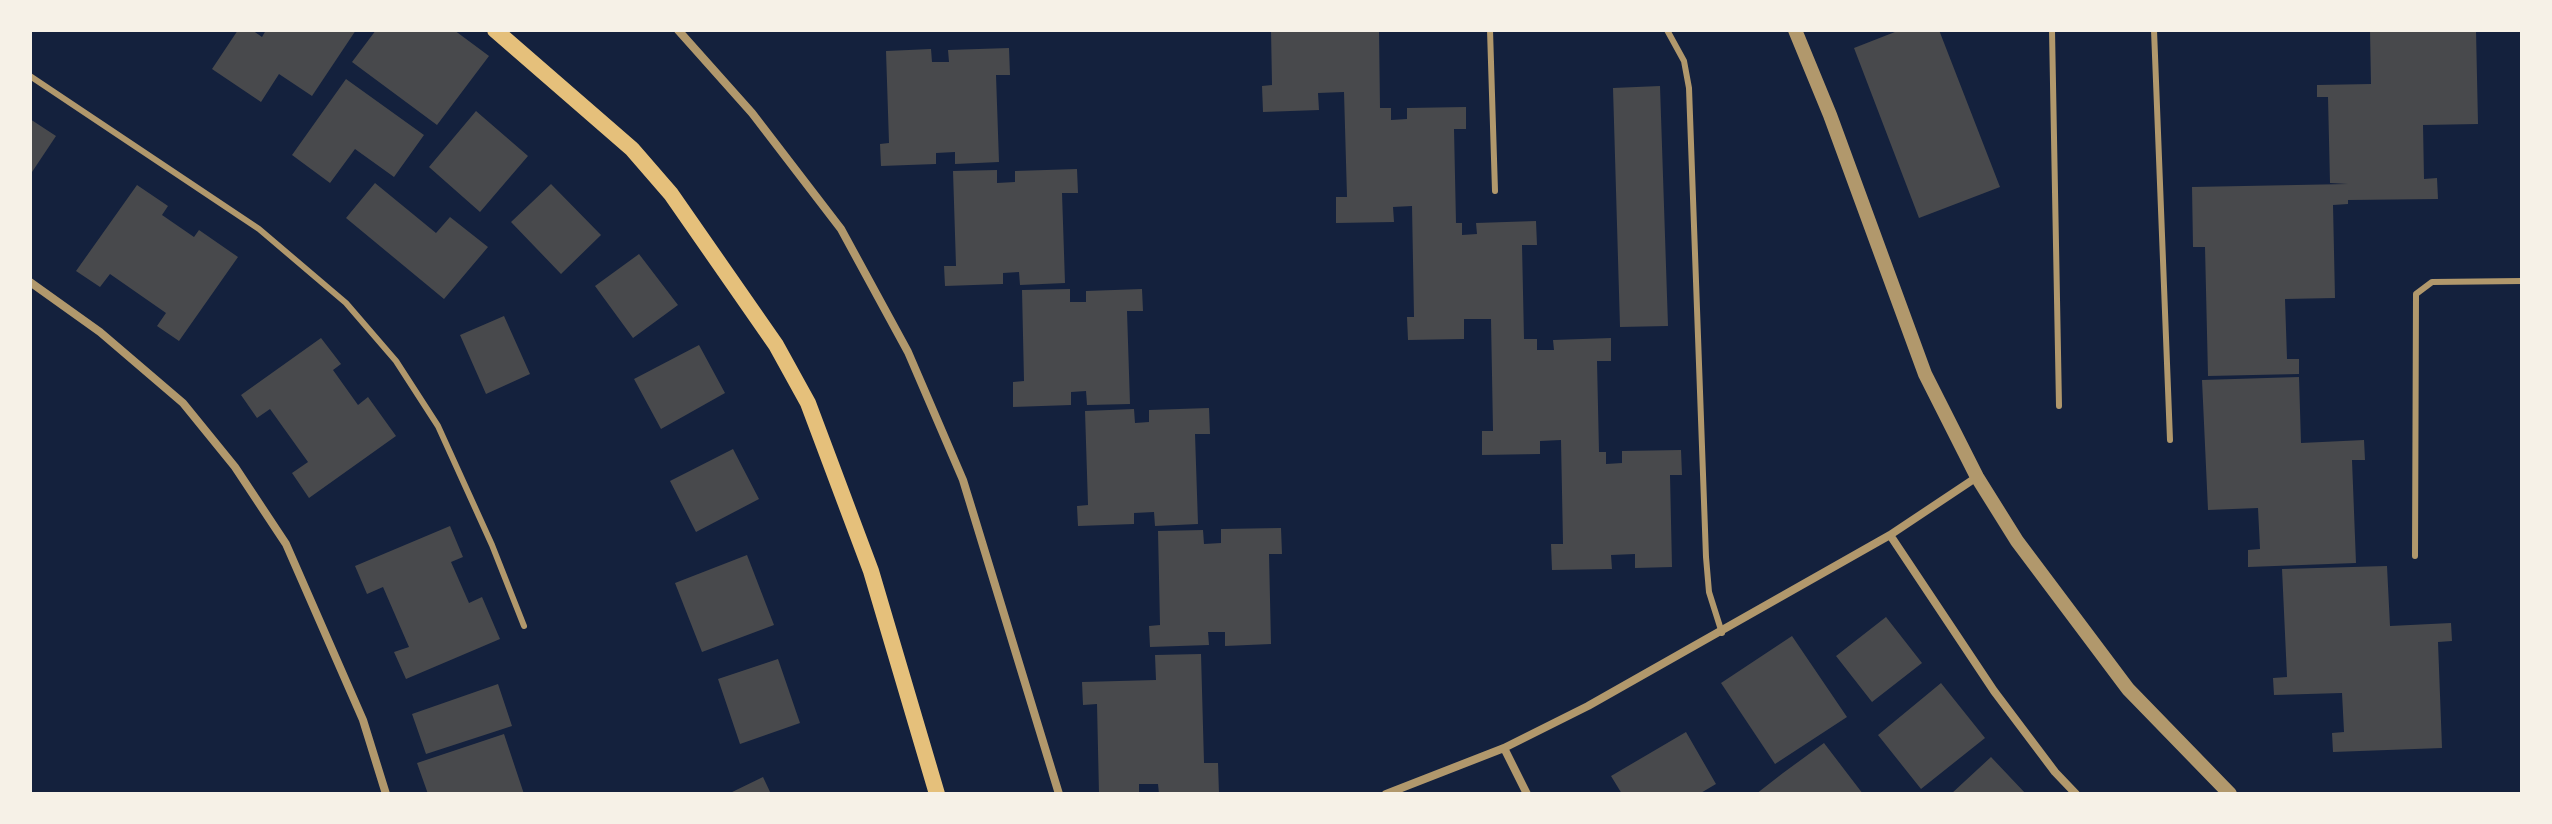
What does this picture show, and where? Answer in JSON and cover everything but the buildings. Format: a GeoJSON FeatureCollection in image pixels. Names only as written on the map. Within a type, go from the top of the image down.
{"type":"FeatureCollection","features":[{"type":"Feature","properties":{"kind":"main road"},"geometry":{"type":"LineString","coordinates":[[495,30],[632,149],[705,241],[776,345],[808,403],[866,557],[937,794]]}},
{"type":"Feature","properties":{"kind":"street"},"geometry":{"type":"LineString","coordinates":[[678,30],[752,113],[841,229],[908,352],[963,480],[1059,794]]}},
{"type":"Feature","properties":{"kind":"street"},"geometry":{"type":"LineString","coordinates":[[1795,30],[1830,115],[1925,374],[1977,477],[2017,541],[2128,689],[2230,794]]}},
{"type":"Feature","properties":{"kind":"street"},"geometry":{"type":"LineString","coordinates":[[30,282],[100,332],[183,403],[235,467],[286,544],[363,720],[386,794]]}},
{"type":"Feature","properties":{"kind":"street"},"geometry":{"type":"LineString","coordinates":[[1386,794],[1504,748],[1588,706],[1722,633],[1890,535],[1977,477]]}},
{"type":"Feature","properties":{"kind":"street"},"geometry":{"type":"LineString","coordinates":[[1890,535],[1994,691],[2055,772],[2076,794]]}},
{"type":"Feature","properties":{"kind":"street"},"geometry":{"type":"LineString","coordinates":[[1504,748],[1527,794]]}},
{"type":"Feature","properties":{"kind":"lane"},"geometry":{"type":"LineString","coordinates":[[1490,30],[1495,191]]}},
{"type":"Feature","properties":{"kind":"lane"},"geometry":{"type":"LineString","coordinates":[[1667,30],[1684,61],[1689,88],[1706,557],[1709,592],[1722,633]]}},
{"type":"Feature","properties":{"kind":"lane"},"geometry":{"type":"LineString","coordinates":[[2052,30],[2059,406]]}},
{"type":"Feature","properties":{"kind":"lane"},"geometry":{"type":"LineString","coordinates":[[2154,30],[2170,440]]}},
{"type":"Feature","properties":{"kind":"lane"},"geometry":{"type":"LineString","coordinates":[[30,76],[259,229],[346,303],[396,361],[438,426],[492,545],[524,626]]}},
{"type":"Feature","properties":{"kind":"lane"},"geometry":{"type":"LineString","coordinates":[[2415,556],[2416,294],[2432,282],[2522,281]]}}]}
